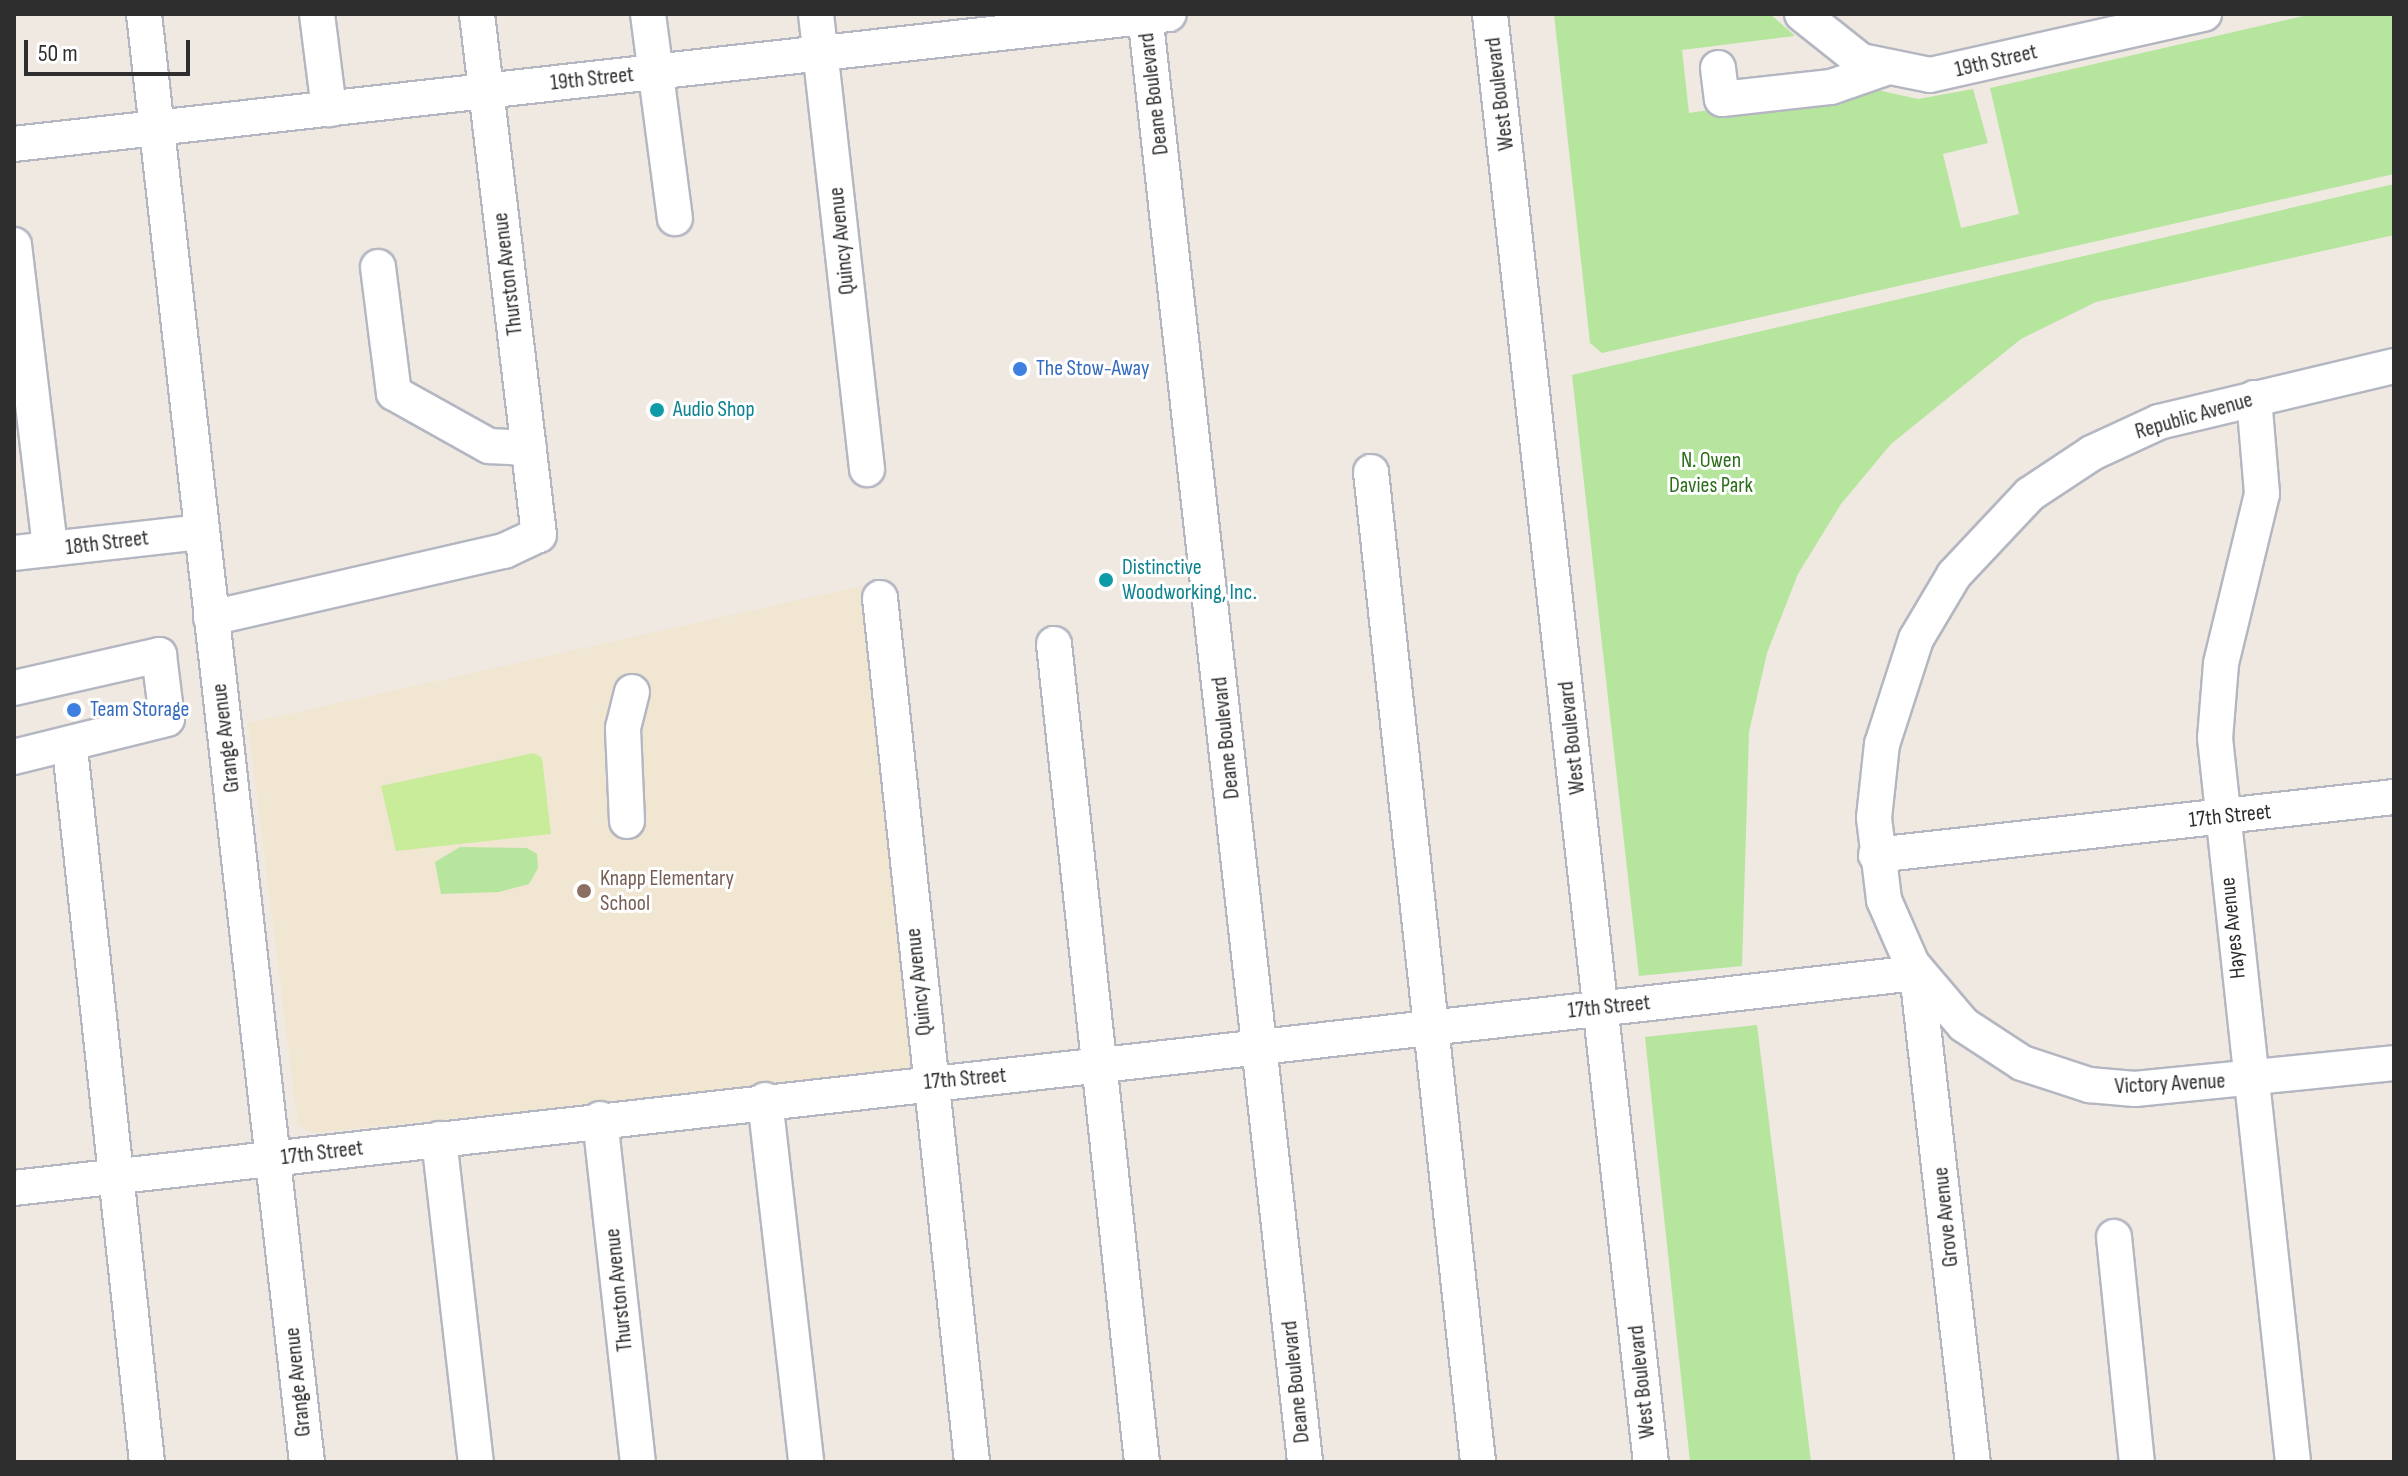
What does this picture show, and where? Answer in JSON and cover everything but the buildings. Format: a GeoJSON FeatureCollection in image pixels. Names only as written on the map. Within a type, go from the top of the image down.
{"type":"FeatureCollection","features":[{"type":"Feature","properties":{"kind":"street","name":"Grange Avenue"},"geometry":{"type":"LineString","coordinates":[[144,14],[307,1462]]}},
{"type":"Feature","properties":{"kind":"street"},"geometry":{"type":"LineString","coordinates":[[317,14],[329,109]]}},
{"type":"Feature","properties":{"kind":"street","name":"Thurston Avenue"},"geometry":{"type":"LineString","coordinates":[[211,618],[504,551],[539,535],[548,493],[477,14]]}},
{"type":"Feature","properties":{"kind":"street"},"geometry":{"type":"LineString","coordinates":[[648,14],[675,218]]}},
{"type":"Feature","properties":{"kind":"street","name":"Quincy Avenue"},"geometry":{"type":"LineString","coordinates":[[816,14],[867,469]]}},
{"type":"Feature","properties":{"kind":"street","name":"West Boulevard"},"geometry":{"type":"LineString","coordinates":[[1490,14],[1651,1462]]}},
{"type":"Feature","properties":{"kind":"street","name":"19th Street"},"geometry":{"type":"LineString","coordinates":[[1809,17],[1841,49],[1883,69],[1951,72],[2132,22],[2204,14]]}},
{"type":"Feature","properties":{"kind":"street","name":"19th Street"},"geometry":{"type":"LineString","coordinates":[[14,144],[821,54],[986,24],[1153,15]]}},
{"type":"Feature","properties":{"kind":"street","name":"Deane Boulevard"},"geometry":{"type":"LineString","coordinates":[[1153,15],[1305,1462]]}},
{"type":"Feature","properties":{"kind":"street"},"geometry":{"type":"LineString","coordinates":[[1718,68],[1722,99],[1831,87],[1883,69]]}},
{"type":"Feature","properties":{"kind":"street"},"geometry":{"type":"LineString","coordinates":[[14,245],[50,549]]}},
{"type":"Feature","properties":{"kind":"street"},"geometry":{"type":"LineString","coordinates":[[378,267],[394,393],[489,446],[536,426]]}},
{"type":"Feature","properties":{"kind":"street","name":"Republic Avenue"},"geometry":{"type":"LineString","coordinates":[[1876,855],[1878,768],[1898,685],[1934,606],[1977,546],[2030,494],[2092,453],[2159,422],[2394,366]]}},
{"type":"Feature","properties":{"kind":"street","name":"Hayes Avenue"},"geometry":{"type":"LineString","coordinates":[[2254,398],[2262,494],[2216,701],[2221,817],[2293,1462]]}},
{"type":"Feature","properties":{"kind":"street"},"geometry":{"type":"LineString","coordinates":[[1371,472],[1427,1027],[1478,1462]]}},
{"type":"Feature","properties":{"kind":"street","name":"18th Street"},"geometry":{"type":"LineString","coordinates":[[14,553],[201,532]]}},
{"type":"Feature","properties":{"kind":"street","name":"Quincy Avenue"},"geometry":{"type":"LineString","coordinates":[[880,598],[929,1082],[972,1462]]}},
{"type":"Feature","properties":{"kind":"street"},"geometry":{"type":"LineString","coordinates":[[1054,644],[1142,1462]]}},
{"type":"Feature","properties":{"kind":"street"},"geometry":{"type":"LineString","coordinates":[[14,688],[159,655],[167,719],[14,757]]}},
{"type":"Feature","properties":{"kind":"street"},"geometry":{"type":"LineString","coordinates":[[627,821],[623,728],[632,692]]}},
{"type":"Feature","properties":{"kind":"street"},"geometry":{"type":"LineString","coordinates":[[71,758],[147,1462]]}},
{"type":"Feature","properties":{"kind":"street","name":"17th Street"},"geometry":{"type":"LineString","coordinates":[[1876,855],[2394,797]]}},
{"type":"Feature","properties":{"kind":"street","name":"Victory Avenue"},"geometry":{"type":"LineString","coordinates":[[1876,855],[1892,922],[1917,973],[1982,1039],[2066,1080],[2135,1089],[2394,1063]]}},
{"type":"Feature","properties":{"kind":"street","name":"17th Street"},"geometry":{"type":"LineString","coordinates":[[14,1188],[765,1100],[1098,1067],[1259,1046],[1917,973]]}},
{"type":"Feature","properties":{"kind":"street","name":"Grove Avenue"},"geometry":{"type":"LineString","coordinates":[[1917,973],[1973,1462]]}},
{"type":"Feature","properties":{"kind":"street"},"geometry":{"type":"LineString","coordinates":[[765,1100],[806,1462]]}},
{"type":"Feature","properties":{"kind":"street","name":"Thurston Avenue"},"geometry":{"type":"LineString","coordinates":[[600,1119],[638,1462]]}},
{"type":"Feature","properties":{"kind":"street"},"geometry":{"type":"LineString","coordinates":[[439,1139],[476,1462]]}},
{"type":"Feature","properties":{"kind":"street"},"geometry":{"type":"LineString","coordinates":[[2114,1237],[2137,1462]]}},
{"type":"Feature","properties":{"kind":"shaded area","name":"Knapp Elementary School"},"geometry":{"type":"Polygon","coordinates":[[[862,586],[918,1059],[912,1070],[313,1133],[298,1125],[248,723],[862,586]]]}},
{"type":"Feature","properties":{"kind":"green space"},"geometry":{"type":"Polygon","coordinates":[[[1554,14],[1770,14],[1795,36],[1682,50],[1689,113],[1864,87],[1918,99],[1973,89],[1988,143],[1943,154],[1961,228],[2019,214],[1990,88],[2312,14],[2394,14],[2394,174],[1602,353],[1590,343],[1554,14]]]}},
{"type":"Feature","properties":{"kind":"green space","name":"N. Owen Davies Park"},"geometry":{"type":"Polygon","coordinates":[[[2394,184],[2394,235],[2096,302],[2021,339],[1891,444],[1841,504],[1798,574],[1767,653],[1749,732],[1742,966],[1639,976],[1572,375],[2394,184]]]}},
{"type":"Feature","properties":{"kind":"green space"},"geometry":{"type":"Polygon","coordinates":[[[534,753],[542,758],[551,834],[396,851],[381,786],[534,753]]]}},
{"type":"Feature","properties":{"kind":"green space"},"geometry":{"type":"Polygon","coordinates":[[[460,847],[527,848],[537,854],[538,868],[529,884],[499,892],[441,894],[435,862],[460,847]]]}},
{"type":"Feature","properties":{"kind":"green space"},"geometry":{"type":"Polygon","coordinates":[[[1757,1025],[1811,1462],[1690,1462],[1645,1037],[1757,1025]]]}},
{"type":"Feature","properties":{"kind":"place","name":"The Stow-Away"},"geometry":{"type":"Point","coordinates":[1020,369]}},
{"type":"Feature","properties":{"kind":"place","name":"Audio Shop"},"geometry":{"type":"Point","coordinates":[657,410]}},
{"type":"Feature","properties":{"kind":"place","name":"Distinctive Woodworking, Inc."},"geometry":{"type":"Point","coordinates":[1106,580]}},
{"type":"Feature","properties":{"kind":"place","name":"Team Storage"},"geometry":{"type":"Point","coordinates":[74,710]}},
{"type":"Feature","properties":{"kind":"place","name":"Knapp Elementary School"},"geometry":{"type":"Point","coordinates":[584,891]}}]}
